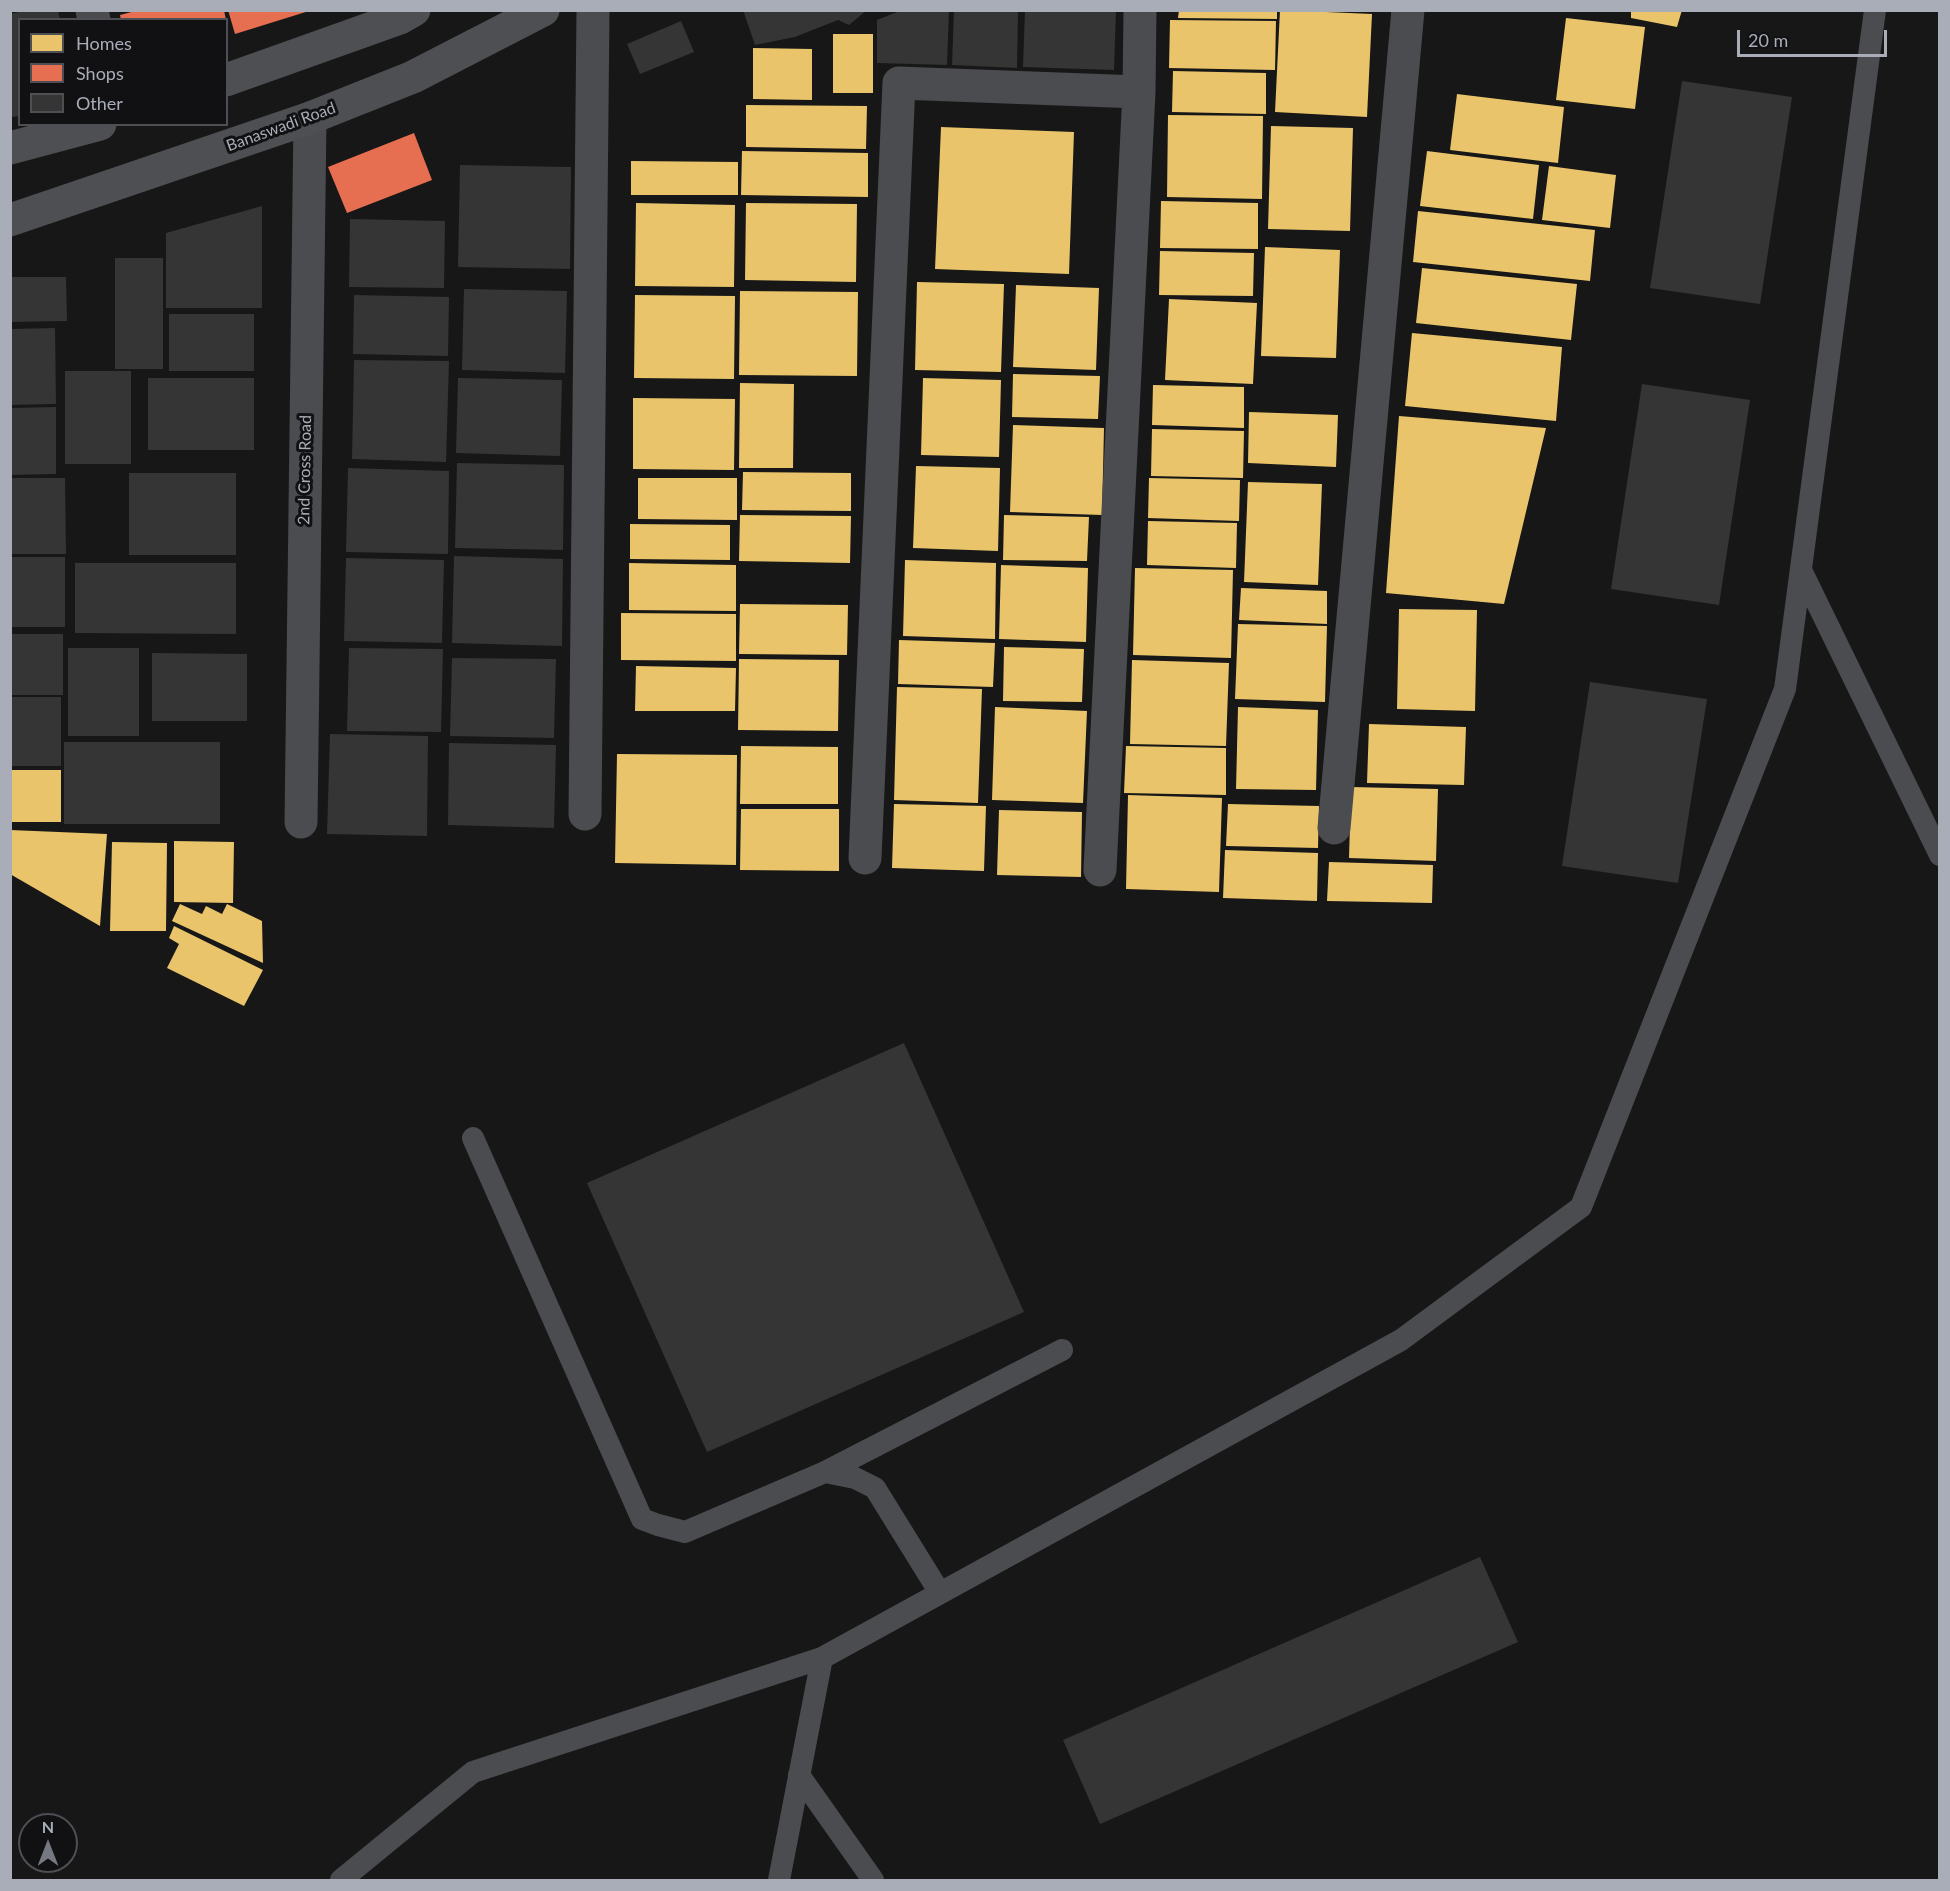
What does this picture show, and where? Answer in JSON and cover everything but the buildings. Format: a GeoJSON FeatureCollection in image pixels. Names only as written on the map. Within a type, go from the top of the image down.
{"type":"FeatureCollection","features":[{"type":"Feature","properties":{"kind":"main road","name":"Banaswadi Road"},"geometry":{"type":"LineString","coordinates":[[10,220],[309,118],[413,77],[543,10]]}},
{"type":"Feature","properties":{"kind":"main road"},"geometry":{"type":"LineString","coordinates":[[228,79],[404,13]]}},
{"type":"Feature","properties":{"kind":"main road"},"geometry":{"type":"LineString","coordinates":[[10,148],[92,126]]}},
{"type":"Feature","properties":{"kind":"street"},"geometry":{"type":"LineString","coordinates":[[585,814],[593,10]]}},
{"type":"Feature","properties":{"kind":"street"},"geometry":{"type":"LineString","coordinates":[[1100,870],[1139,92],[1140,10]]}},
{"type":"Feature","properties":{"kind":"street"},"geometry":{"type":"LineString","coordinates":[[1334,828],[1408,10]]}},
{"type":"Feature","properties":{"kind":"street"},"geometry":{"type":"LineString","coordinates":[[865,858],[899,83],[1139,92]]}},
{"type":"Feature","properties":{"kind":"street","name":"2nd Cross Road"},"geometry":{"type":"LineString","coordinates":[[301,822],[309,118]]}},
{"type":"Feature","properties":{"kind":"lane"},"geometry":{"type":"LineString","coordinates":[[341,1881],[473,1772],[822,1658],[1401,1340],[1581,1207],[1785,689],[1875,10]]}},
{"type":"Feature","properties":{"kind":"lane"},"geometry":{"type":"LineString","coordinates":[[1801,570],[1940,855]]}},
{"type":"Feature","properties":{"kind":"lane"},"geometry":{"type":"LineString","coordinates":[[473,1138],[642,1519],[658,1526],[685,1532],[825,1472],[1062,1350]]}},
{"type":"Feature","properties":{"kind":"lane"},"geometry":{"type":"LineString","coordinates":[[825,1472],[855,1478],[875,1488],[940,1593]]}},
{"type":"Feature","properties":{"kind":"lane"},"geometry":{"type":"LineString","coordinates":[[778,1881],[822,1658]]}},
{"type":"Feature","properties":{"kind":"lane"},"geometry":{"type":"LineString","coordinates":[[799,1775],[873,1881]]}}]}
